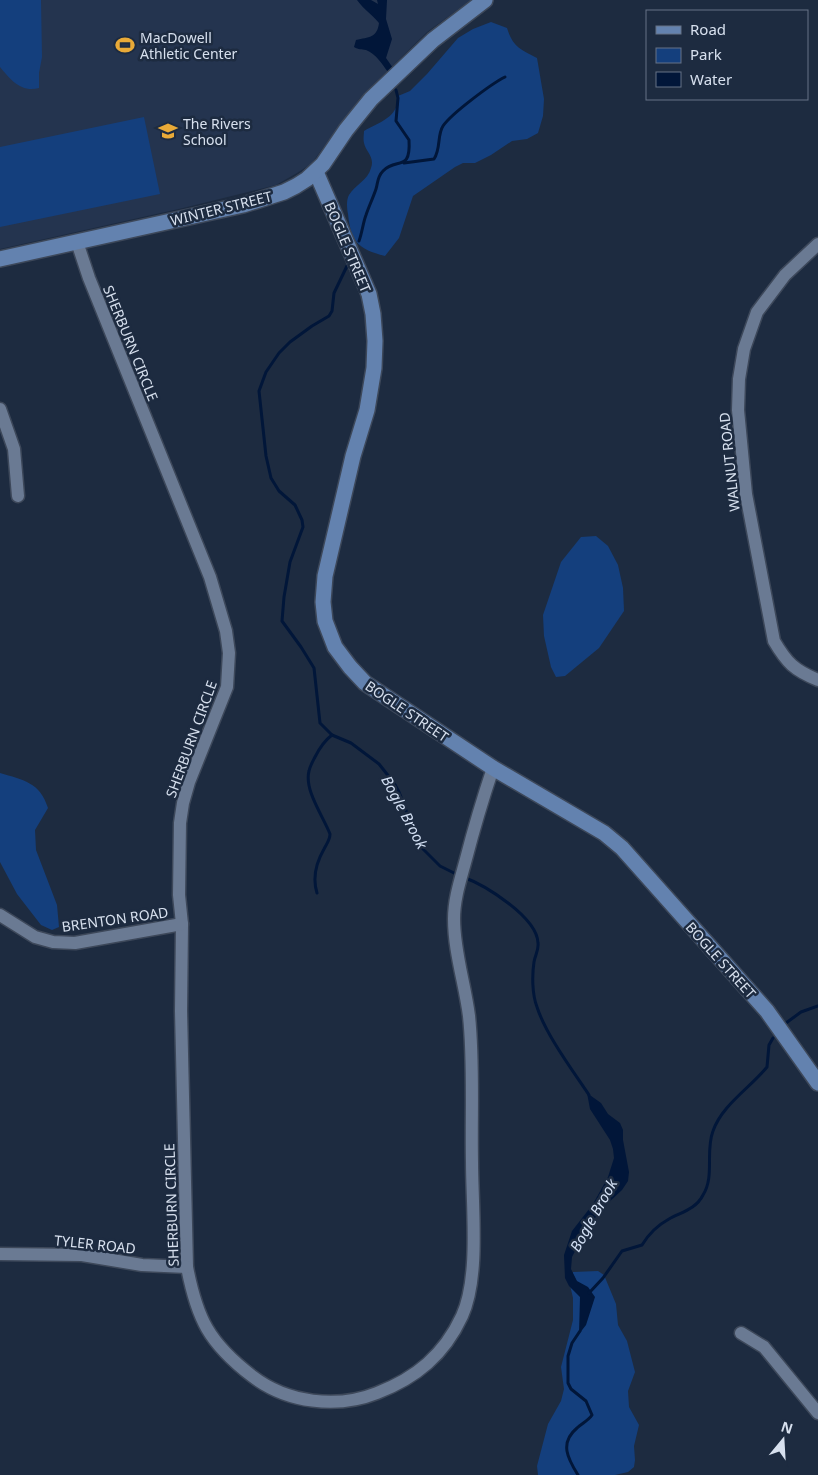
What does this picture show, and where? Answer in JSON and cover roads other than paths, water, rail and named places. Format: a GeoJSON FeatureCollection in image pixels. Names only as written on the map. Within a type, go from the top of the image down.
{"type":"FeatureCollection","features":[{"type":"Feature","properties":{"kind":"street","name":"WINTER STREET"},"geometry":{"type":"LineString","coordinates":[[0,258],[243,205],[284,192],[316,172],[331,155],[350,124],[372,99],[433,40],[485,0]]}},
{"type":"Feature","properties":{"kind":"street","name":"BOGLE STREET"},"geometry":{"type":"LineString","coordinates":[[316,172],[369,294],[375,341],[374,368],[367,410],[353,456],[325,576],[323,602],[325,621],[335,647],[365,683],[493,768],[596,829],[622,848],[767,1011],[818,1083]]}},
{"type":"Feature","properties":{"kind":"street","name":"SHERBURN CIRCLE"},"geometry":{"type":"LineString","coordinates":[[77,242],[89,278],[210,577],[226,631],[229,653],[227,687],[197,760],[183,803],[180,823],[179,895],[182,924],[181,1011],[187,1267],[192,1292],[204,1325],[225,1353],[257,1380],[279,1392],[325,1403],[362,1399],[398,1385],[426,1367],[448,1340],[462,1316],[471,1285],[473,1251],[469,1019],[455,932],[455,910],[464,865],[493,768]]}},
{"type":"Feature","properties":{"kind":"street","name":"WALNUT ROAD"},"geometry":{"type":"LineString","coordinates":[[818,244],[785,275],[757,312],[744,349],[739,379],[738,410],[746,494],[774,641],[784,658],[801,673],[818,680]]}},
{"type":"Feature","properties":{"kind":"street"},"geometry":{"type":"LineString","coordinates":[[0,409],[14,449],[18,496]]}},
{"type":"Feature","properties":{"kind":"street","name":"BRENTON ROAD"},"geometry":{"type":"LineString","coordinates":[[0,914],[35,937],[53,942],[75,942],[182,924]]}},
{"type":"Feature","properties":{"kind":"street","name":"TYLER ROAD"},"geometry":{"type":"LineString","coordinates":[[0,1254],[82,1255],[142,1264],[187,1267]]}},
{"type":"Feature","properties":{"kind":"street"},"geometry":{"type":"LineString","coordinates":[[741,1333],[764,1347],[818,1413]]}},
{"type":"Feature","properties":{"kind":"water"},"geometry":{"type":"Polygon","coordinates":[[[357,0],[371,0],[378,4],[377,0],[387,0],[386,19],[392,39],[386,58],[393,68],[388,72],[373,54],[354,47],[356,40],[374,34],[379,23],[357,0]]]}},
{"type":"Feature","properties":{"kind":"water"},"geometry":{"type":"Polygon","coordinates":[[[587,1093],[601,1103],[608,1114],[620,1123],[623,1130],[629,1172],[628,1181],[622,1190],[590,1222],[572,1257],[571,1269],[577,1281],[588,1287],[595,1297],[586,1325],[579,1334],[580,1297],[569,1286],[565,1278],[564,1255],[572,1231],[593,1204],[608,1177],[614,1158],[610,1140],[590,1109],[587,1093]]]}},
{"type":"Feature","properties":{"kind":"waterway"},"geometry":{"type":"LineString","coordinates":[[404,163],[434,159],[438,151],[441,130],[447,121],[472,100],[505,77]]}},
{"type":"Feature","properties":{"kind":"waterway","name":"Bogle Brook"},"geometry":{"type":"LineString","coordinates":[[359,241],[380,176],[388,167],[402,163],[408,157],[409,140],[396,121],[398,98],[396,90]]}},
{"type":"Feature","properties":{"kind":"waterway","name":"Bogle Brook"},"geometry":{"type":"LineString","coordinates":[[347,266],[334,293],[332,311],[329,316],[290,342],[279,353],[266,372],[259,391],[266,456],[271,478],[279,491],[295,505],[303,527],[290,562],[282,621],[314,668],[320,723],[332,735],[351,743],[379,764],[399,792],[423,849],[440,866],[458,875]]}},
{"type":"Feature","properties":{"kind":"waterway"},"geometry":{"type":"LineString","coordinates":[[317,893],[316,870],[330,834],[315,803],[308,778],[310,767],[317,754],[324,742],[332,735]]}},
{"type":"Feature","properties":{"kind":"waterway","name":"Bogle Brook"},"geometry":{"type":"LineString","coordinates":[[463,877],[484,887],[508,903],[520,913],[535,933],[538,946],[534,962],[533,985],[537,1007],[553,1041],[589,1095]]}},
{"type":"Feature","properties":{"kind":"waterway"},"geometry":{"type":"LineString","coordinates":[[786,1023],[801,1012],[818,1006]]}},
{"type":"Feature","properties":{"kind":"waterway"},"geometry":{"type":"LineString","coordinates":[[589,1293],[603,1278],[622,1251],[642,1245],[661,1224],[688,1210],[700,1200],[709,1180],[711,1139],[717,1122],[730,1105],[767,1067],[769,1045],[773,1038]]}},
{"type":"Feature","properties":{"kind":"waterway","name":"Bogle Brook"},"geometry":{"type":"LineString","coordinates":[[578,1475],[567,1451],[568,1439],[592,1415],[586,1401],[571,1389],[568,1383],[568,1356],[572,1343],[580,1331]]}},
{"type":"Feature","properties":{"kind":"place","name":"MacDowell Athletic Center"},"geometry":{"type":"Point","coordinates":[125,45]}},
{"type":"Feature","properties":{"kind":"place","name":"The Rivers School"},"geometry":{"type":"Point","coordinates":[168,131]}}]}
